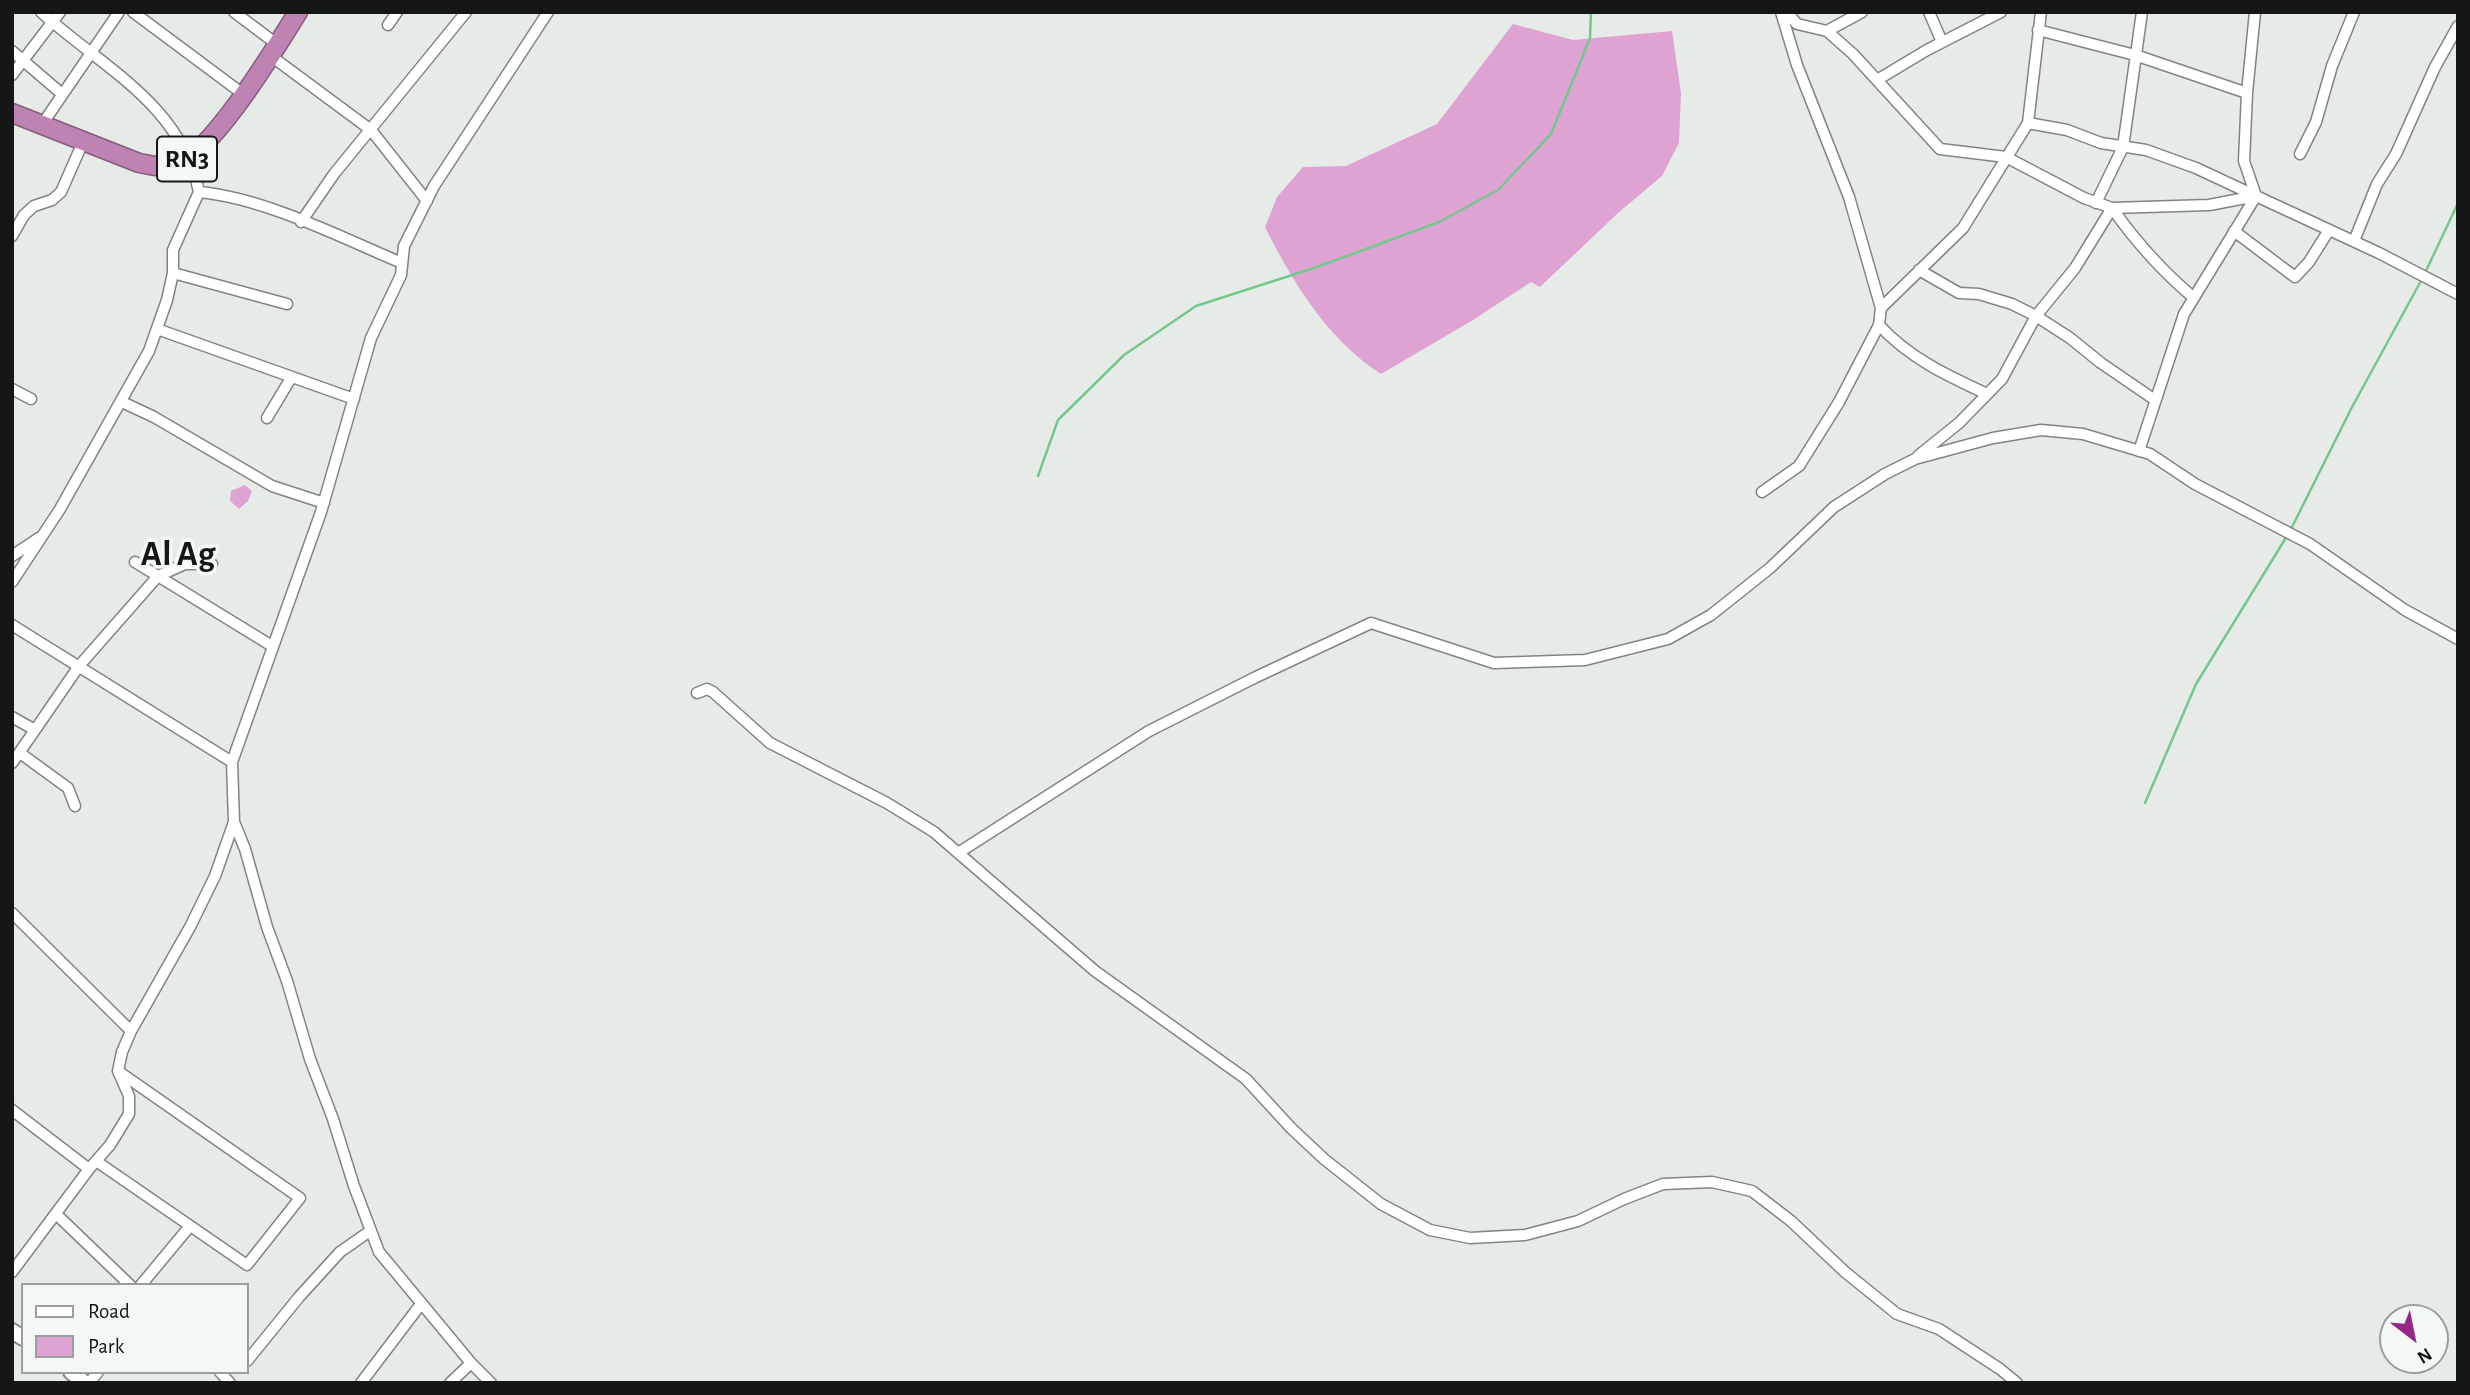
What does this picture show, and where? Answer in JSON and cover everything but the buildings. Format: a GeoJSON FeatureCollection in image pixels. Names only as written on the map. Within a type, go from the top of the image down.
{"type":"FeatureCollection","features":[{"type":"Feature","properties":{"kind":"highway","name":"RN3"},"geometry":{"type":"LineString","coordinates":[[12,113],[139,163],[174,165],[189,158],[205,145],[275,50],[298,12]]}},
{"type":"Feature","properties":{"kind":"street"},"geometry":{"type":"LineString","coordinates":[[12,582],[43,536],[149,351],[167,300],[173,273],[173,250],[199,192],[189,158],[177,134],[153,105],[41,12]]}},
{"type":"Feature","properties":{"kind":"street"},"geometry":{"type":"LineString","coordinates":[[12,75],[60,12]]}},
{"type":"Feature","properties":{"kind":"street"},"geometry":{"type":"LineString","coordinates":[[41,126],[118,12]]}},
{"type":"Feature","properties":{"kind":"street"},"geometry":{"type":"LineString","coordinates":[[133,12],[243,94]]}},
{"type":"Feature","properties":{"kind":"street"},"geometry":{"type":"LineString","coordinates":[[234,12],[371,130],[427,201]]}},
{"type":"Feature","properties":{"kind":"street"},"geometry":{"type":"LineString","coordinates":[[388,25],[397,12]]}},
{"type":"Feature","properties":{"kind":"street"},"geometry":{"type":"LineString","coordinates":[[301,222],[334,174],[466,12]]}},
{"type":"Feature","properties":{"kind":"street"},"geometry":{"type":"LineString","coordinates":[[12,1272],[16,1258],[56,1214],[110,1145],[129,1114],[129,1096],[118,1071],[122,1052],[215,876],[234,822],[232,762],[324,503],[371,338],[401,275],[404,246],[434,186],[548,12]]}},
{"type":"Feature","properties":{"kind":"street"},"geometry":{"type":"LineString","coordinates":[[1762,492],[1799,466],[1839,402],[1879,326],[1881,308],[1849,197],[1797,65],[1781,12]]}},
{"type":"Feature","properties":{"kind":"street"},"geometry":{"type":"LineString","coordinates":[[1787,12],[1797,24],[1827,31],[1853,54],[1940,149],[2006,157],[2084,198],[2112,208],[2209,205],[2256,196]]}},
{"type":"Feature","properties":{"kind":"street"},"geometry":{"type":"LineString","coordinates":[[1827,31],[1862,12]]}},
{"type":"Feature","properties":{"kind":"street"},"geometry":{"type":"LineString","coordinates":[[1929,12],[1942,42]]}},
{"type":"Feature","properties":{"kind":"street"},"geometry":{"type":"LineString","coordinates":[[1877,80],[2001,12]]}},
{"type":"Feature","properties":{"kind":"street"},"geometry":{"type":"LineString","coordinates":[[1881,308],[1963,228],[2028,123],[2041,12]]}},
{"type":"Feature","properties":{"kind":"street"},"geometry":{"type":"LineString","coordinates":[[2096,203],[2123,147],[2142,12]]}},
{"type":"Feature","properties":{"kind":"street"},"geometry":{"type":"LineString","coordinates":[[2255,12],[2244,161],[2256,196]]}},
{"type":"Feature","properties":{"kind":"street"},"geometry":{"type":"LineString","coordinates":[[2301,154],[2316,122],[2332,66],[2354,12]]}},
{"type":"Feature","properties":{"kind":"street"},"geometry":{"type":"LineString","coordinates":[[2354,241],[2376,184],[2396,154],[2435,67],[2458,26]]}},
{"type":"Feature","properties":{"kind":"street"},"geometry":{"type":"LineString","coordinates":[[2038,30],[2135,55],[2247,93]]}},
{"type":"Feature","properties":{"kind":"street"},"geometry":{"type":"LineString","coordinates":[[12,51],[62,94]]}},
{"type":"Feature","properties":{"kind":"street"},"geometry":{"type":"LineString","coordinates":[[2028,123],[2067,130],[2101,144],[2146,150],[2196,168],[2354,241],[2458,295]]}},
{"type":"Feature","properties":{"kind":"street"},"geometry":{"type":"LineString","coordinates":[[12,236],[24,215],[34,206],[52,200],[61,192],[83,142]]}},
{"type":"Feature","properties":{"kind":"street"},"geometry":{"type":"LineString","coordinates":[[199,192],[221,194],[258,204],[402,263]]}},
{"type":"Feature","properties":{"kind":"street"},"geometry":{"type":"LineString","coordinates":[[2139,451],[2184,314],[2256,196]]}},
{"type":"Feature","properties":{"kind":"street"},"geometry":{"type":"LineString","coordinates":[[2112,208],[2134,239],[2194,298]]}},
{"type":"Feature","properties":{"kind":"street"},"geometry":{"type":"LineString","coordinates":[[1915,459],[1959,423],[2001,379],[2036,316],[2075,268],[2112,208]]}},
{"type":"Feature","properties":{"kind":"street"},"geometry":{"type":"LineString","coordinates":[[2234,231],[2295,277],[2309,262],[2329,230]]}},
{"type":"Feature","properties":{"kind":"street"},"geometry":{"type":"LineString","coordinates":[[1919,270],[1959,293],[1979,294],[2036,316],[2155,400]]}},
{"type":"Feature","properties":{"kind":"street"},"geometry":{"type":"LineString","coordinates":[[173,273],[287,304]]}},
{"type":"Feature","properties":{"kind":"street"},"geometry":{"type":"LineString","coordinates":[[1879,326],[1894,341],[1936,370],[1987,394]]}},
{"type":"Feature","properties":{"kind":"street"},"geometry":{"type":"LineString","coordinates":[[157,329],[354,399]]}},
{"type":"Feature","properties":{"kind":"street"},"geometry":{"type":"LineString","coordinates":[[267,418],[291,378]]}},
{"type":"Feature","properties":{"kind":"street"},"geometry":{"type":"LineString","coordinates":[[12,389],[31,399]]}},
{"type":"Feature","properties":{"kind":"street"},"geometry":{"type":"LineString","coordinates":[[122,402],[154,417],[272,486],[324,503]]}},
{"type":"Feature","properties":{"kind":"street"},"geometry":{"type":"LineString","coordinates":[[958,853],[1149,731],[1371,623],[1494,663],[1585,660],[1668,639],[1712,615],[1770,568],[1835,508],[1885,474],[1915,459],[1993,438],[2041,430],[2083,434],[2150,454],[2195,484],[2310,544],[2405,611],[2458,639]]}},
{"type":"Feature","properties":{"kind":"street"},"geometry":{"type":"LineString","coordinates":[[12,556],[43,536]]}},
{"type":"Feature","properties":{"kind":"street"},"geometry":{"type":"LineString","coordinates":[[135,562],[272,646]]}},
{"type":"Feature","properties":{"kind":"street"},"geometry":{"type":"LineString","coordinates":[[12,763],[79,666],[158,576],[185,564],[212,564]]}},
{"type":"Feature","properties":{"kind":"street"},"geometry":{"type":"LineString","coordinates":[[12,625],[232,762]]}},
{"type":"Feature","properties":{"kind":"street"},"geometry":{"type":"LineString","coordinates":[[696,693],[706,689],[713,691],[770,743],[887,803],[934,832],[1095,971],[1246,1079],[1324,1159],[1381,1204],[1430,1230],[1471,1238],[1525,1236],[1578,1221],[1623,1199],[1663,1184],[1712,1182],[1752,1191],[1791,1220],[1845,1272],[1897,1314],[1939,1329],[2017,1383]]}},
{"type":"Feature","properties":{"kind":"street"},"geometry":{"type":"LineString","coordinates":[[12,717],[35,730]]}},
{"type":"Feature","properties":{"kind":"street"},"geometry":{"type":"LineString","coordinates":[[20,752],[68,788],[75,806]]}},
{"type":"Feature","properties":{"kind":"street"},"geometry":{"type":"LineString","coordinates":[[234,822],[246,849],[267,927],[287,981],[310,1059],[379,1252],[471,1363],[491,1383]]}},
{"type":"Feature","properties":{"kind":"street"},"geometry":{"type":"LineString","coordinates":[[12,912],[131,1031]]}},
{"type":"Feature","properties":{"kind":"street"},"geometry":{"type":"LineString","coordinates":[[12,1110],[247,1265],[300,1198],[118,1071]]}},
{"type":"Feature","properties":{"kind":"street"},"geometry":{"type":"LineString","coordinates":[[56,1214],[128,1283]]}},
{"type":"Feature","properties":{"kind":"street"},"geometry":{"type":"LineString","coordinates":[[143,1283],[190,1226]]}},
{"type":"Feature","properties":{"kind":"street"},"geometry":{"type":"LineString","coordinates":[[248,1360],[340,1252],[370,1231]]}},
{"type":"Feature","properties":{"kind":"street"},"geometry":{"type":"LineString","coordinates":[[367,1380],[421,1304]]}},
{"type":"Feature","properties":{"kind":"street"},"geometry":{"type":"LineString","coordinates":[[450,1383],[471,1363]]}},
{"type":"Feature","properties":{"kind":"green space"},"geometry":{"type":"Polygon","coordinates":[[[1513,24],[1573,40],[1672,31],[1681,93],[1679,143],[1662,176],[1618,213],[1540,287],[1531,282],[1381,374],[1344,345],[1328,327],[1287,269],[1265,227],[1277,197],[1303,167],[1346,166],[1437,124],[1513,24]]]}},
{"type":"Feature","properties":{"kind":"green space"},"geometry":{"type":"Polygon","coordinates":[[[245,485],[252,491],[248,501],[239,509],[230,501],[231,491],[245,485]]]}},
{"type":"Feature","properties":{"kind":"waterway"},"geometry":{"type":"LineString","coordinates":[[1038,476],[1058,420],[1124,355],[1196,306],[1317,267],[1439,222],[1498,190],[1551,134],[1590,38],[1591,12]]}},
{"type":"Feature","properties":{"kind":"waterway"},"geometry":{"type":"LineString","coordinates":[[2425,273],[2458,203]]}},
{"type":"Feature","properties":{"kind":"waterway"},"geometry":{"type":"LineString","coordinates":[[2290,531],[2351,409],[2422,279]]}},
{"type":"Feature","properties":{"kind":"waterway"},"geometry":{"type":"LineString","coordinates":[[2145,803],[2196,684],[2287,536]]}},
{"type":"Feature","properties":{"kind":"district","name":"Al Ag"},"geometry":{"type":"Point","coordinates":[178,554]}}]}
